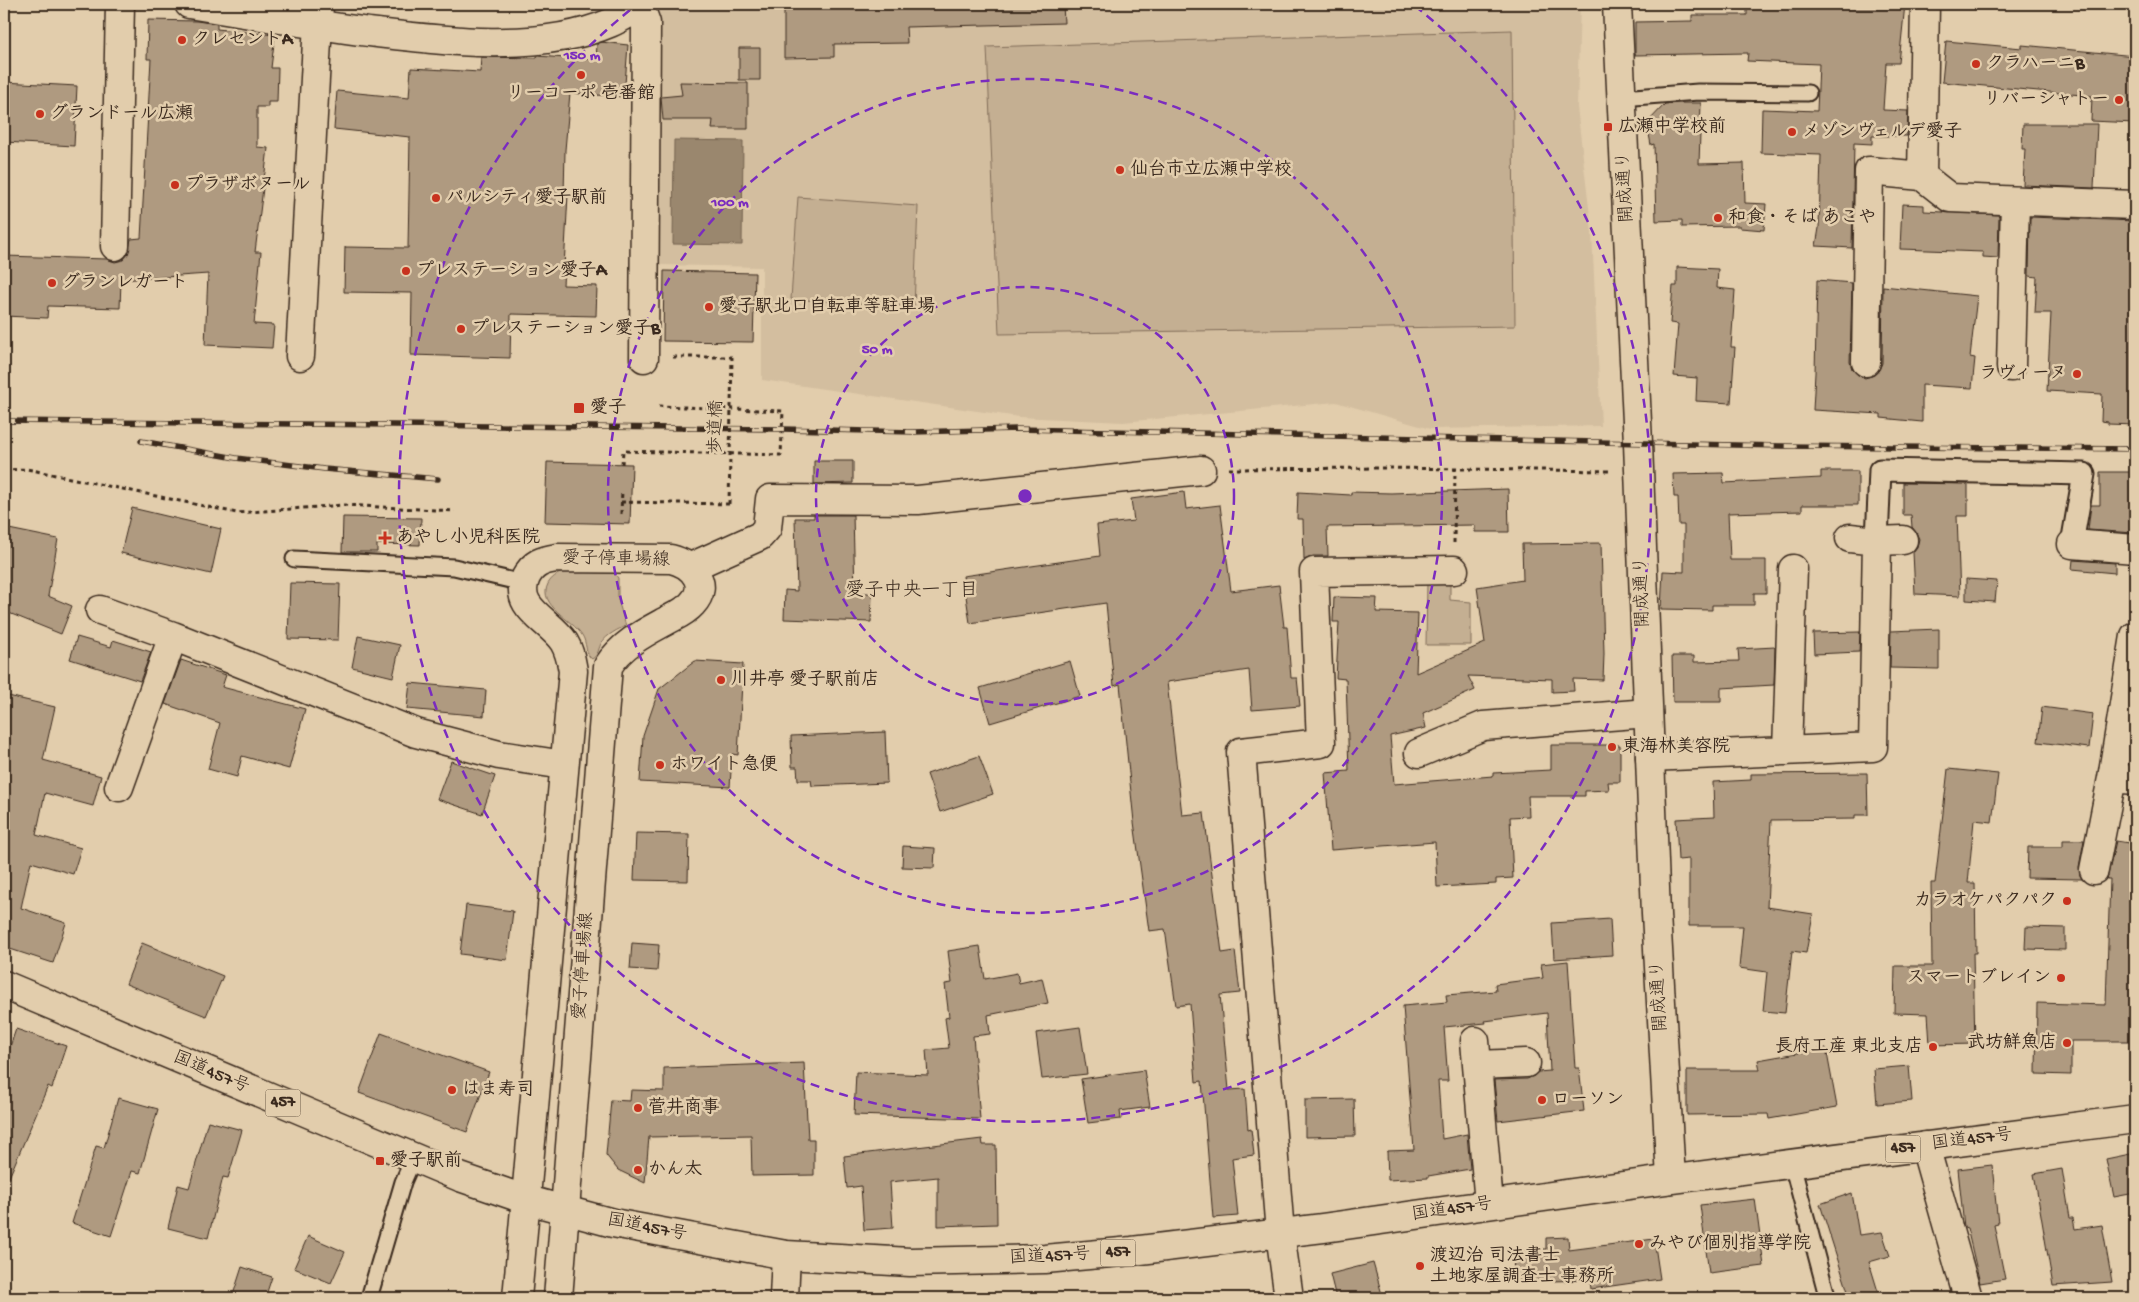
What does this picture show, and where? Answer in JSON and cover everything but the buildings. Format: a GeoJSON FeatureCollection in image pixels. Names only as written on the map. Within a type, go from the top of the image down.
{"type":"FeatureCollection","features":[{"type":"Feature","properties":{"kind":"main road"},"geometry":{"type":"LineString","coordinates":[[115,246],[120,4]]}},
{"type":"Feature","properties":{"kind":"main road"},"geometry":{"type":"LineString","coordinates":[[188,4],[318,14],[433,40],[530,41],[577,33],[610,23],[640,5],[646,23],[644,358]]}},
{"type":"Feature","properties":{"kind":"main road","name":"開成通り"},"geometry":{"type":"LineString","coordinates":[[1617,4],[1638,443],[1666,1112],[1671,1179]]}},
{"type":"Feature","properties":{"kind":"main road"},"geometry":{"type":"LineString","coordinates":[[1922,176],[1925,4]]}},
{"type":"Feature","properties":{"kind":"main road"},"geometry":{"type":"LineString","coordinates":[[300,356],[318,14]]}},
{"type":"Feature","properties":{"kind":"main road"},"geometry":{"type":"LineString","coordinates":[[1866,362],[1869,171],[1922,176],[1950,198],[2135,205]]}},
{"type":"Feature","properties":{"kind":"main road"},"geometry":{"type":"LineString","coordinates":[[2011,367],[2015,201]]}},
{"type":"Feature","properties":{"kind":"main road"},"geometry":{"type":"LineString","coordinates":[[690,567],[760,536],[767,528],[770,499],[918,500],[1200,470]]}},
{"type":"Feature","properties":{"kind":"main road"},"geometry":{"type":"LineString","coordinates":[[1850,538],[1877,541],[1904,540]]}},
{"type":"Feature","properties":{"kind":"main road"},"geometry":{"type":"LineString","coordinates":[[1650,757],[1873,747],[1877,541]]}},
{"type":"Feature","properties":{"kind":"main road"},"geometry":{"type":"LineString","coordinates":[[2072,544],[2135,549]]}},
{"type":"Feature","properties":{"kind":"main road","name":"愛子停車場線"},"geometry":{"type":"LineString","coordinates":[[523,583],[530,570],[541,560],[557,558],[671,559],[682,562],[690,567],[698,576],[699,588],[694,602],[682,613],[627,644],[615,654],[608,666],[565,1211]]}},
{"type":"Feature","properties":{"kind":"main road"},"geometry":{"type":"LineString","coordinates":[[1787,751],[1793,569]]}},
{"type":"Feature","properties":{"kind":"main road"},"geometry":{"type":"LineString","coordinates":[[1289,1298],[1280,1233],[1242,752],[1322,743],[1314,572],[1454,570]]}},
{"type":"Feature","properties":{"kind":"main road"},"geometry":{"type":"LineString","coordinates":[[516,1298],[573,671],[570,654],[563,640],[531,610],[523,597],[523,583]]}},
{"type":"Feature","properties":{"kind":"main road"},"geometry":{"type":"LineString","coordinates":[[100,610],[173,636],[416,733],[499,754],[564,765]]}},
{"type":"Feature","properties":{"kind":"main road"},"geometry":{"type":"LineString","coordinates":[[119,787],[173,636]]}},
{"type":"Feature","properties":{"kind":"main road"},"geometry":{"type":"LineString","coordinates":[[2094,870],[2124,779],[2135,636]]}},
{"type":"Feature","properties":{"kind":"main road"},"geometry":{"type":"LineString","coordinates":[[1419,753],[1483,726],[1648,713]]}},
{"type":"Feature","properties":{"kind":"main road","name":"国道457号"},"geometry":{"type":"LineString","coordinates":[[4,985],[460,1177],[524,1199],[613,1223],[786,1255],[910,1262],[1045,1259],[1132,1251],[2135,1119]]}},
{"type":"Feature","properties":{"kind":"main road"},"geometry":{"type":"LineString","coordinates":[[1489,1204],[1477,1053],[1526,1062]]}},
{"type":"Feature","properties":{"kind":"main road"},"geometry":{"type":"LineString","coordinates":[[1925,1146],[1968,1298]]}},
{"type":"Feature","properties":{"kind":"main road"},"geometry":{"type":"LineString","coordinates":[[558,1298],[565,1211]]}},
{"type":"Feature","properties":{"kind":"main road"},"geometry":{"type":"LineString","coordinates":[[784,1298],[786,1255]]}},
{"type":"Feature","properties":{"kind":"street"},"geometry":{"type":"LineString","coordinates":[[1877,541],[1880,470],[2084,474],[2072,544]]}},
{"type":"Feature","properties":{"kind":"lane"},"geometry":{"type":"LineString","coordinates":[[1622,98],[1698,92],[1808,93]]}},
{"type":"Feature","properties":{"kind":"lane"},"geometry":{"type":"LineString","coordinates":[[294,559],[454,567],[523,583]]}},
{"type":"Feature","properties":{"kind":"lane"},"geometry":{"type":"LineString","coordinates":[[369,1298],[403,1182],[414,1157]]}},
{"type":"Feature","properties":{"kind":"lane"},"geometry":{"type":"LineString","coordinates":[[1792,1164],[1826,1292]]}},
{"type":"Feature","properties":{"kind":"path","name":"歩道橋"},"geometry":{"type":"LineString","coordinates":[[621,502],[729,504],[732,356],[644,358]]}},
{"type":"Feature","properties":{"kind":"path"},"geometry":{"type":"LineString","coordinates":[[622,464],[623,452],[781,455],[783,411],[659,406]]}},
{"type":"Feature","properties":{"kind":"path"},"geometry":{"type":"LineString","coordinates":[[1200,470],[1387,468],[1613,471]]}},
{"type":"Feature","properties":{"kind":"path"},"geometry":{"type":"LineString","coordinates":[[4,470],[27,469],[237,513],[344,505],[455,510]]}},
{"type":"Feature","properties":{"kind":"path"},"geometry":{"type":"LineString","coordinates":[[1454,570],[1455,469]]}},
{"type":"Feature","properties":{"kind":"path"},"geometry":{"type":"LineString","coordinates":[[621,514],[622,490]]}},
{"type":"Feature","properties":{"kind":"shaded area","name":"仙台市立広瀬中学校"},"geometry":{"type":"Polygon","coordinates":[[[651,4],[1580,4],[1577,107],[1592,233],[1601,426],[1430,429],[1336,402],[1123,422],[1019,417],[762,380],[762,267],[659,265],[651,4]]]}},
{"type":"Feature","properties":{"kind":"shaded area"},"geometry":{"type":"Polygon","coordinates":[[[1512,30],[1515,326],[999,334],[987,47],[1512,30]]]}},
{"type":"Feature","properties":{"kind":"shaded area"},"geometry":{"type":"Polygon","coordinates":[[[674,140],[743,141],[742,245],[673,244],[674,140]]]}},
{"type":"Feature","properties":{"kind":"shaded area"},"geometry":{"type":"Polygon","coordinates":[[[798,197],[918,206],[914,307],[791,299],[798,197]]]}},
{"type":"Feature","properties":{"kind":"shaded area"},"geometry":{"type":"Polygon","coordinates":[[[563,572],[614,573],[618,578],[618,600],[626,626],[604,639],[596,656],[592,659],[588,655],[585,641],[578,629],[558,612],[547,599],[548,584],[554,576],[563,572]]]}},
{"type":"Feature","properties":{"kind":"shaded area"},"geometry":{"type":"Polygon","coordinates":[[[1427,581],[1450,582],[1450,600],[1471,602],[1471,645],[1426,645],[1427,581]]]}},
{"type":"Feature","properties":{"kind":"railway"},"geometry":{"type":"LineString","coordinates":[[4,421],[914,432],[1017,429],[1781,446],[2135,449]]}},
{"type":"Feature","properties":{"kind":"railway"},"geometry":{"type":"LineString","coordinates":[[141,441],[236,458],[324,469],[438,479]]}},
{"type":"Feature","properties":{"kind":"place","name":"クレセントA"},"geometry":{"type":"Point","coordinates":[182,40]}},
{"type":"Feature","properties":{"kind":"place","name":"クラハーニB"},"geometry":{"type":"Point","coordinates":[1976,64]}},
{"type":"Feature","properties":{"kind":"place","name":"リーコーポ 壱番館"},"geometry":{"type":"Point","coordinates":[581,75]}},
{"type":"Feature","properties":{"kind":"place","name":"リバーシャトー"},"geometry":{"type":"Point","coordinates":[2119,100]}},
{"type":"Feature","properties":{"kind":"place","name":"グランドール広瀬"},"geometry":{"type":"Point","coordinates":[40,114]}},
{"type":"Feature","properties":{"kind":"place","name":"広瀬中学校前"},"geometry":{"type":"Point","coordinates":[1608,127]}},
{"type":"Feature","properties":{"kind":"place","name":"メゾンヴェルデ愛子"},"geometry":{"type":"Point","coordinates":[1792,132]}},
{"type":"Feature","properties":{"kind":"place","name":"仙台市立広瀬中学校"},"geometry":{"type":"Point","coordinates":[1120,170]}},
{"type":"Feature","properties":{"kind":"place","name":"プラザボヌール"},"geometry":{"type":"Point","coordinates":[175,185]}},
{"type":"Feature","properties":{"kind":"place","name":"パルシティ愛子駅前"},"geometry":{"type":"Point","coordinates":[436,198]}},
{"type":"Feature","properties":{"kind":"place","name":"和食・そば あこや"},"geometry":{"type":"Point","coordinates":[1718,218]}},
{"type":"Feature","properties":{"kind":"place","name":"プレステーション愛子A"},"geometry":{"type":"Point","coordinates":[406,271]}},
{"type":"Feature","properties":{"kind":"place","name":"グランレガート"},"geometry":{"type":"Point","coordinates":[52,283]}},
{"type":"Feature","properties":{"kind":"place","name":"愛子駅北口自転車等駐車場"},"geometry":{"type":"Point","coordinates":[709,307]}},
{"type":"Feature","properties":{"kind":"place","name":"プレステーション愛子B"},"geometry":{"type":"Point","coordinates":[461,329]}},
{"type":"Feature","properties":{"kind":"place","name":"ラヴィーヌ"},"geometry":{"type":"Point","coordinates":[2077,374]}},
{"type":"Feature","properties":{"kind":"place","name":"愛子"},"geometry":{"type":"Point","coordinates":[579,408]}},
{"type":"Feature","properties":{"kind":"place","name":"あやし小児科医院"},"geometry":{"type":"Point","coordinates":[385,538]}},
{"type":"Feature","properties":{"kind":"place","name":"川井亭 愛子駅前店"},"geometry":{"type":"Point","coordinates":[721,680]}},
{"type":"Feature","properties":{"kind":"place","name":"東海林美容院"},"geometry":{"type":"Point","coordinates":[1612,747]}},
{"type":"Feature","properties":{"kind":"place","name":"ホワイト急便"},"geometry":{"type":"Point","coordinates":[660,765]}},
{"type":"Feature","properties":{"kind":"place","name":"カラオケパクパク"},"geometry":{"type":"Point","coordinates":[2067,901]}},
{"type":"Feature","properties":{"kind":"place","name":"スマートブレイン"},"geometry":{"type":"Point","coordinates":[2061,978]}},
{"type":"Feature","properties":{"kind":"place","name":"武坊鮮魚店"},"geometry":{"type":"Point","coordinates":[2067,1043]}},
{"type":"Feature","properties":{"kind":"place","name":"長府工産 東北支店"},"geometry":{"type":"Point","coordinates":[1933,1047]}},
{"type":"Feature","properties":{"kind":"place","name":"はま寿司"},"geometry":{"type":"Point","coordinates":[452,1090]}},
{"type":"Feature","properties":{"kind":"place","name":"ローソン"},"geometry":{"type":"Point","coordinates":[1542,1100]}},
{"type":"Feature","properties":{"kind":"place","name":"菅井商事"},"geometry":{"type":"Point","coordinates":[638,1108]}},
{"type":"Feature","properties":{"kind":"place","name":"愛子駅前"},"geometry":{"type":"Point","coordinates":[380,1161]}},
{"type":"Feature","properties":{"kind":"place","name":"かん太"},"geometry":{"type":"Point","coordinates":[638,1170]}},
{"type":"Feature","properties":{"kind":"place","name":"みやび個別指導学院"},"geometry":{"type":"Point","coordinates":[1639,1244]}},
{"type":"Feature","properties":{"kind":"place","name":"渡辺治 司法書士 土地家屋調査士 事務所"},"geometry":{"type":"Point","coordinates":[1420,1266]}},
{"type":"Feature","properties":{"kind":"district","name":"愛子中央一丁目"},"geometry":{"type":"Point","coordinates":[912,591]}}]}
